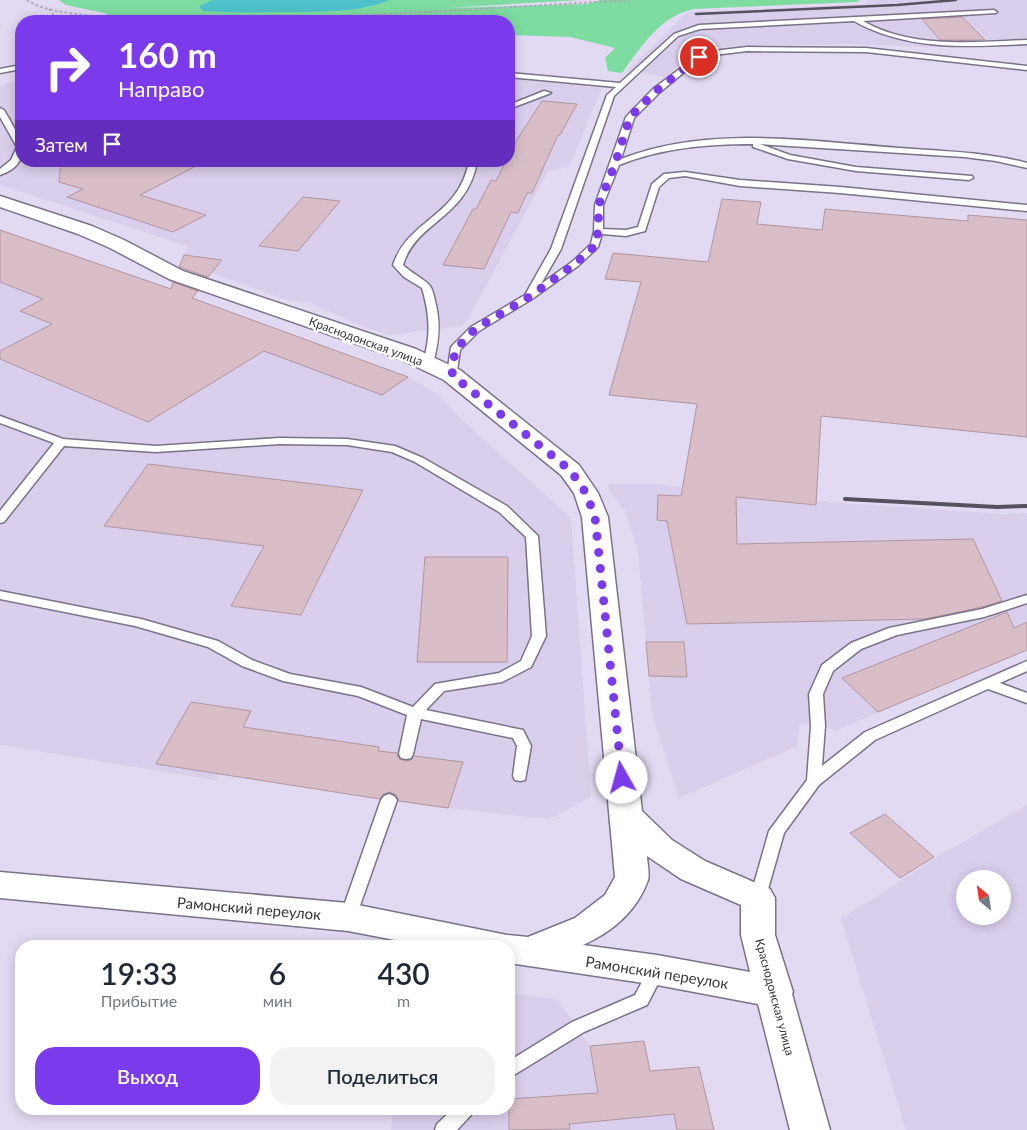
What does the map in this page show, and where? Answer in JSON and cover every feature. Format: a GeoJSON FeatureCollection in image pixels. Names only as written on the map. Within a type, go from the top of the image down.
{"type":"FeatureCollection","features":[{"type":"Feature","properties":{"kind":"street","name":"Краснодонская улица"},"geometry":{"type":"LineString","coordinates":[[0,201],[85,230],[117,244],[176,275],[408,354],[428,363],[452,375],[570,470],[586,493],[595,517],[632,878],[617,905],[587,928],[515,948]]}},
{"type":"Feature","properties":{"kind":"street"},"geometry":{"type":"LineString","coordinates":[[627,815],[660,849],[693,870],[758,898]]}},
{"type":"Feature","properties":{"kind":"street","name":"Рамонский переулок"},"geometry":{"type":"LineString","coordinates":[[0,885],[348,917],[465,940]]}},
{"type":"Feature","properties":{"kind":"street","name":"Краснодонская улица"},"geometry":{"type":"LineString","coordinates":[[758,898],[758,935],[810,1130]]}},
{"type":"Feature","properties":{"kind":"street","name":"Рамонский переулок"},"geometry":{"type":"LineString","coordinates":[[515,950],[657,970],[774,992]]}},
{"type":"Feature","properties":{"kind":"lane"},"geometry":{"type":"LineString","coordinates":[[529,297],[556,249],[610,95],[676,34],[698,27],[994,12]]}},
{"type":"Feature","properties":{"kind":"lane"},"geometry":{"type":"LineString","coordinates":[[853,18],[864,26],[922,42],[946,44],[1027,42]]}},
{"type":"Feature","properties":{"kind":"lane"},"geometry":{"type":"LineString","coordinates":[[452,375],[455,350],[475,329],[529,297],[575,264],[596,245],[599,204],[615,164],[630,117],[656,91],[699,57],[713,53],[747,49],[866,50],[1027,68]]}},
{"type":"Feature","properties":{"kind":"lane"},"geometry":{"type":"LineString","coordinates":[[0,71],[15,68]]}},
{"type":"Feature","properties":{"kind":"lane"},"geometry":{"type":"LineString","coordinates":[[515,76],[620,85]]}},
{"type":"Feature","properties":{"kind":"lane"},"geometry":{"type":"LineString","coordinates":[[515,105],[547,93]]}},
{"type":"Feature","properties":{"kind":"lane"},"geometry":{"type":"LineString","coordinates":[[0,110],[15,136]]}},
{"type":"Feature","properties":{"kind":"lane"},"geometry":{"type":"LineString","coordinates":[[615,164],[675,146],[747,141],[800,142],[963,155],[1014,162],[1027,166]]}},
{"type":"Feature","properties":{"kind":"lane"},"geometry":{"type":"LineString","coordinates":[[747,141],[788,157],[856,168],[970,178]]}},
{"type":"Feature","properties":{"kind":"lane"},"geometry":{"type":"LineString","coordinates":[[0,173],[15,159]]}},
{"type":"Feature","properties":{"kind":"lane"},"geometry":{"type":"LineString","coordinates":[[428,363],[436,330],[426,287],[407,275],[398,265],[404,248],[460,198],[473,167]]}},
{"type":"Feature","properties":{"kind":"lane"},"geometry":{"type":"LineString","coordinates":[[598,230],[626,232],[642,229],[655,186],[667,176],[685,174],[740,184],[840,190],[1027,208]]}},
{"type":"Feature","properties":{"kind":"lane"},"geometry":{"type":"LineString","coordinates":[[0,419],[61,442],[156,450],[298,441],[347,442],[395,449],[419,460],[503,509],[532,536],[539,636],[526,664],[502,677],[440,687],[415,713],[406,754]]}},
{"type":"Feature","properties":{"kind":"lane"},"geometry":{"type":"LineString","coordinates":[[0,519],[61,442]]}},
{"type":"Feature","properties":{"kind":"lane"},"geometry":{"type":"LineString","coordinates":[[0,595],[136,622],[213,644],[247,663],[288,678],[361,692],[415,713],[518,734],[524,746],[520,776]]}},
{"type":"Feature","properties":{"kind":"lane"},"geometry":{"type":"LineString","coordinates":[[814,781],[818,726],[816,694],[826,668],[856,646],[894,631],[984,613],[1027,599]]}},
{"type":"Feature","properties":{"kind":"lane"},"geometry":{"type":"LineString","coordinates":[[758,898],[777,831],[814,781],[870,736],[1027,666]]}},
{"type":"Feature","properties":{"kind":"lane"},"geometry":{"type":"LineString","coordinates":[[988,684],[1027,698]]}},
{"type":"Feature","properties":{"kind":"lane"},"geometry":{"type":"LineString","coordinates":[[348,917],[389,800]]}},
{"type":"Feature","properties":{"kind":"lane"},"geometry":{"type":"LineString","coordinates":[[515,1066],[578,1027],[641,1000],[657,970]]}},
{"type":"Feature","properties":{"kind":"lane"},"geometry":{"type":"LineString","coordinates":[[444,1130],[459,1115]]}},
{"type":"Feature","properties":{"kind":"path"},"geometry":{"type":"LineString","coordinates":[[28,0],[34,5],[49,8],[103,15]]}},
{"type":"Feature","properties":{"kind":"path"},"geometry":{"type":"LineString","coordinates":[[347,15],[630,0]]}},
{"type":"Feature","properties":{"kind":"path"},"geometry":{"type":"LineString","coordinates":[[49,8],[54,15]]}},
{"type":"Feature","properties":{"kind":"shaded area"},"geometry":{"type":"Polygon","coordinates":[[[868,0],[1027,0],[1027,47],[1005,45],[923,47],[847,44],[703,47],[665,77],[627,71],[688,12],[865,4],[868,0]]]}},
{"type":"Feature","properties":{"kind":"shaded area"},"geometry":{"type":"Polygon","coordinates":[[[515,79],[602,88],[569,167],[548,171],[468,319],[462,326],[390,335],[367,328],[310,303],[287,300],[212,273],[214,269],[181,263],[188,246],[0,185],[0,86],[15,81],[15,167],[515,167],[515,79]]]}},
{"type":"Feature","properties":{"kind":"shaded area"},"geometry":{"type":"Polygon","coordinates":[[[0,229],[408,377],[439,395],[462,420],[571,518],[591,797],[549,819],[448,808],[219,774],[215,780],[0,745],[0,229]]]}},
{"type":"Feature","properties":{"kind":"shaded area"},"geometry":{"type":"Polygon","coordinates":[[[608,484],[654,484],[842,503],[1004,514],[1027,513],[1027,650],[837,730],[800,723],[797,746],[679,798],[652,714],[638,551],[625,511],[609,490],[608,484]]]}},
{"type":"Feature","properties":{"kind":"shaded area"},"geometry":{"type":"Polygon","coordinates":[[[1027,805],[1027,1130],[906,1130],[841,919],[939,856],[1027,805]]]}},
{"type":"Feature","properties":{"kind":"shaded area"},"geometry":{"type":"Polygon","coordinates":[[[515,994],[558,1000],[590,1046],[644,1041],[650,1071],[699,1067],[714,1130],[391,1130],[392,1115],[515,1115],[515,994]]]}},
{"type":"Feature","properties":{"kind":"green space"},"geometry":{"type":"Polygon","coordinates":[[[59,0],[580,0],[447,8],[587,4],[601,0],[860,0],[857,2],[694,9],[682,12],[662,25],[644,43],[622,73],[608,71],[605,58],[615,48],[570,37],[515,35],[515,15],[103,15],[109,14],[66,5],[59,0]]]}},
{"type":"Feature","properties":{"kind":"water"},"geometry":{"type":"Polygon","coordinates":[[[213,0],[389,0],[356,9],[323,11],[215,12],[203,11],[199,6],[213,0]]]}},
{"type":"Feature","properties":{"kind":"building"},"geometry":{"type":"Polygon","coordinates":[[[962,17],[985,40],[940,40],[922,19],[962,17]]]}},
{"type":"Feature","properties":{"kind":"building"},"geometry":{"type":"Polygon","coordinates":[[[542,101],[577,104],[560,135],[558,135],[532,193],[527,193],[518,213],[511,212],[484,269],[443,265],[491,180],[496,181],[503,167],[515,167],[515,144],[542,101]]]}},
{"type":"Feature","properties":{"kind":"building"},"geometry":{"type":"Polygon","coordinates":[[[60,167],[194,167],[140,195],[206,215],[173,232],[67,197],[83,189],[59,182],[60,167]]]}},
{"type":"Feature","properties":{"kind":"building"},"geometry":{"type":"Polygon","coordinates":[[[303,197],[340,201],[298,251],[259,246],[303,197]]]}},
{"type":"Feature","properties":{"kind":"building"},"geometry":{"type":"Polygon","coordinates":[[[722,199],[761,202],[757,224],[822,230],[825,209],[968,221],[968,215],[1027,220],[1027,437],[821,416],[816,505],[736,497],[737,544],[973,539],[1002,601],[925,619],[687,624],[667,521],[657,520],[658,495],[681,496],[697,404],[609,395],[641,282],[605,279],[613,253],[708,262],[722,199]]]}},
{"type":"Feature","properties":{"kind":"building"},"geometry":{"type":"Polygon","coordinates":[[[0,230],[171,289],[173,282],[198,291],[192,298],[408,377],[382,395],[264,351],[148,422],[0,359],[0,351],[52,324],[20,311],[43,299],[0,282],[0,230]]]}},
{"type":"Feature","properties":{"kind":"building"},"geometry":{"type":"Polygon","coordinates":[[[184,255],[222,260],[208,277],[179,267],[184,255]]]}},
{"type":"Feature","properties":{"kind":"building"},"geometry":{"type":"Polygon","coordinates":[[[148,464],[363,490],[301,615],[231,606],[264,546],[104,526],[148,464]]]}},
{"type":"Feature","properties":{"kind":"building"},"geometry":{"type":"Polygon","coordinates":[[[425,557],[508,557],[507,662],[417,662],[425,557]]]}},
{"type":"Feature","properties":{"kind":"building"},"geometry":{"type":"Polygon","coordinates":[[[1007,612],[1014,628],[1027,622],[1027,650],[878,712],[842,678],[1007,612]]]}},
{"type":"Feature","properties":{"kind":"building"},"geometry":{"type":"Polygon","coordinates":[[[646,642],[684,642],[687,677],[649,676],[646,642]]]}},
{"type":"Feature","properties":{"kind":"building"},"geometry":{"type":"Polygon","coordinates":[[[191,702],[251,711],[243,727],[379,747],[378,751],[397,753],[399,759],[406,761],[411,760],[414,756],[463,762],[448,808],[399,801],[396,795],[390,792],[383,794],[380,799],[156,764],[191,702]]]}},
{"type":"Feature","properties":{"kind":"building"},"geometry":{"type":"Polygon","coordinates":[[[885,814],[934,857],[900,878],[850,833],[885,814]]]}},
{"type":"Feature","properties":{"kind":"building"},"geometry":{"type":"Polygon","coordinates":[[[644,1041],[650,1071],[699,1067],[714,1130],[677,1130],[674,1114],[569,1124],[570,1129],[509,1130],[509,1115],[515,1115],[515,1099],[598,1093],[590,1046],[644,1041]]]}},
{"type":"Feature","properties":{"kind":"railway"},"geometry":{"type":"LineString","coordinates":[[696,14],[897,5],[956,0]]}},
{"type":"Feature","properties":{"kind":"railway"},"geometry":{"type":"LineString","coordinates":[[845,499],[997,507],[1027,506]]}},
{"type":"Feature","properties":{"kind":"route"},"geometry":{"type":"LineString","coordinates":[[622,778],[595,517],[586,493],[570,470],[452,375],[455,350],[475,329],[529,297],[575,264],[596,245],[599,204],[615,164],[630,117],[656,91],[699,57]]}}]}
